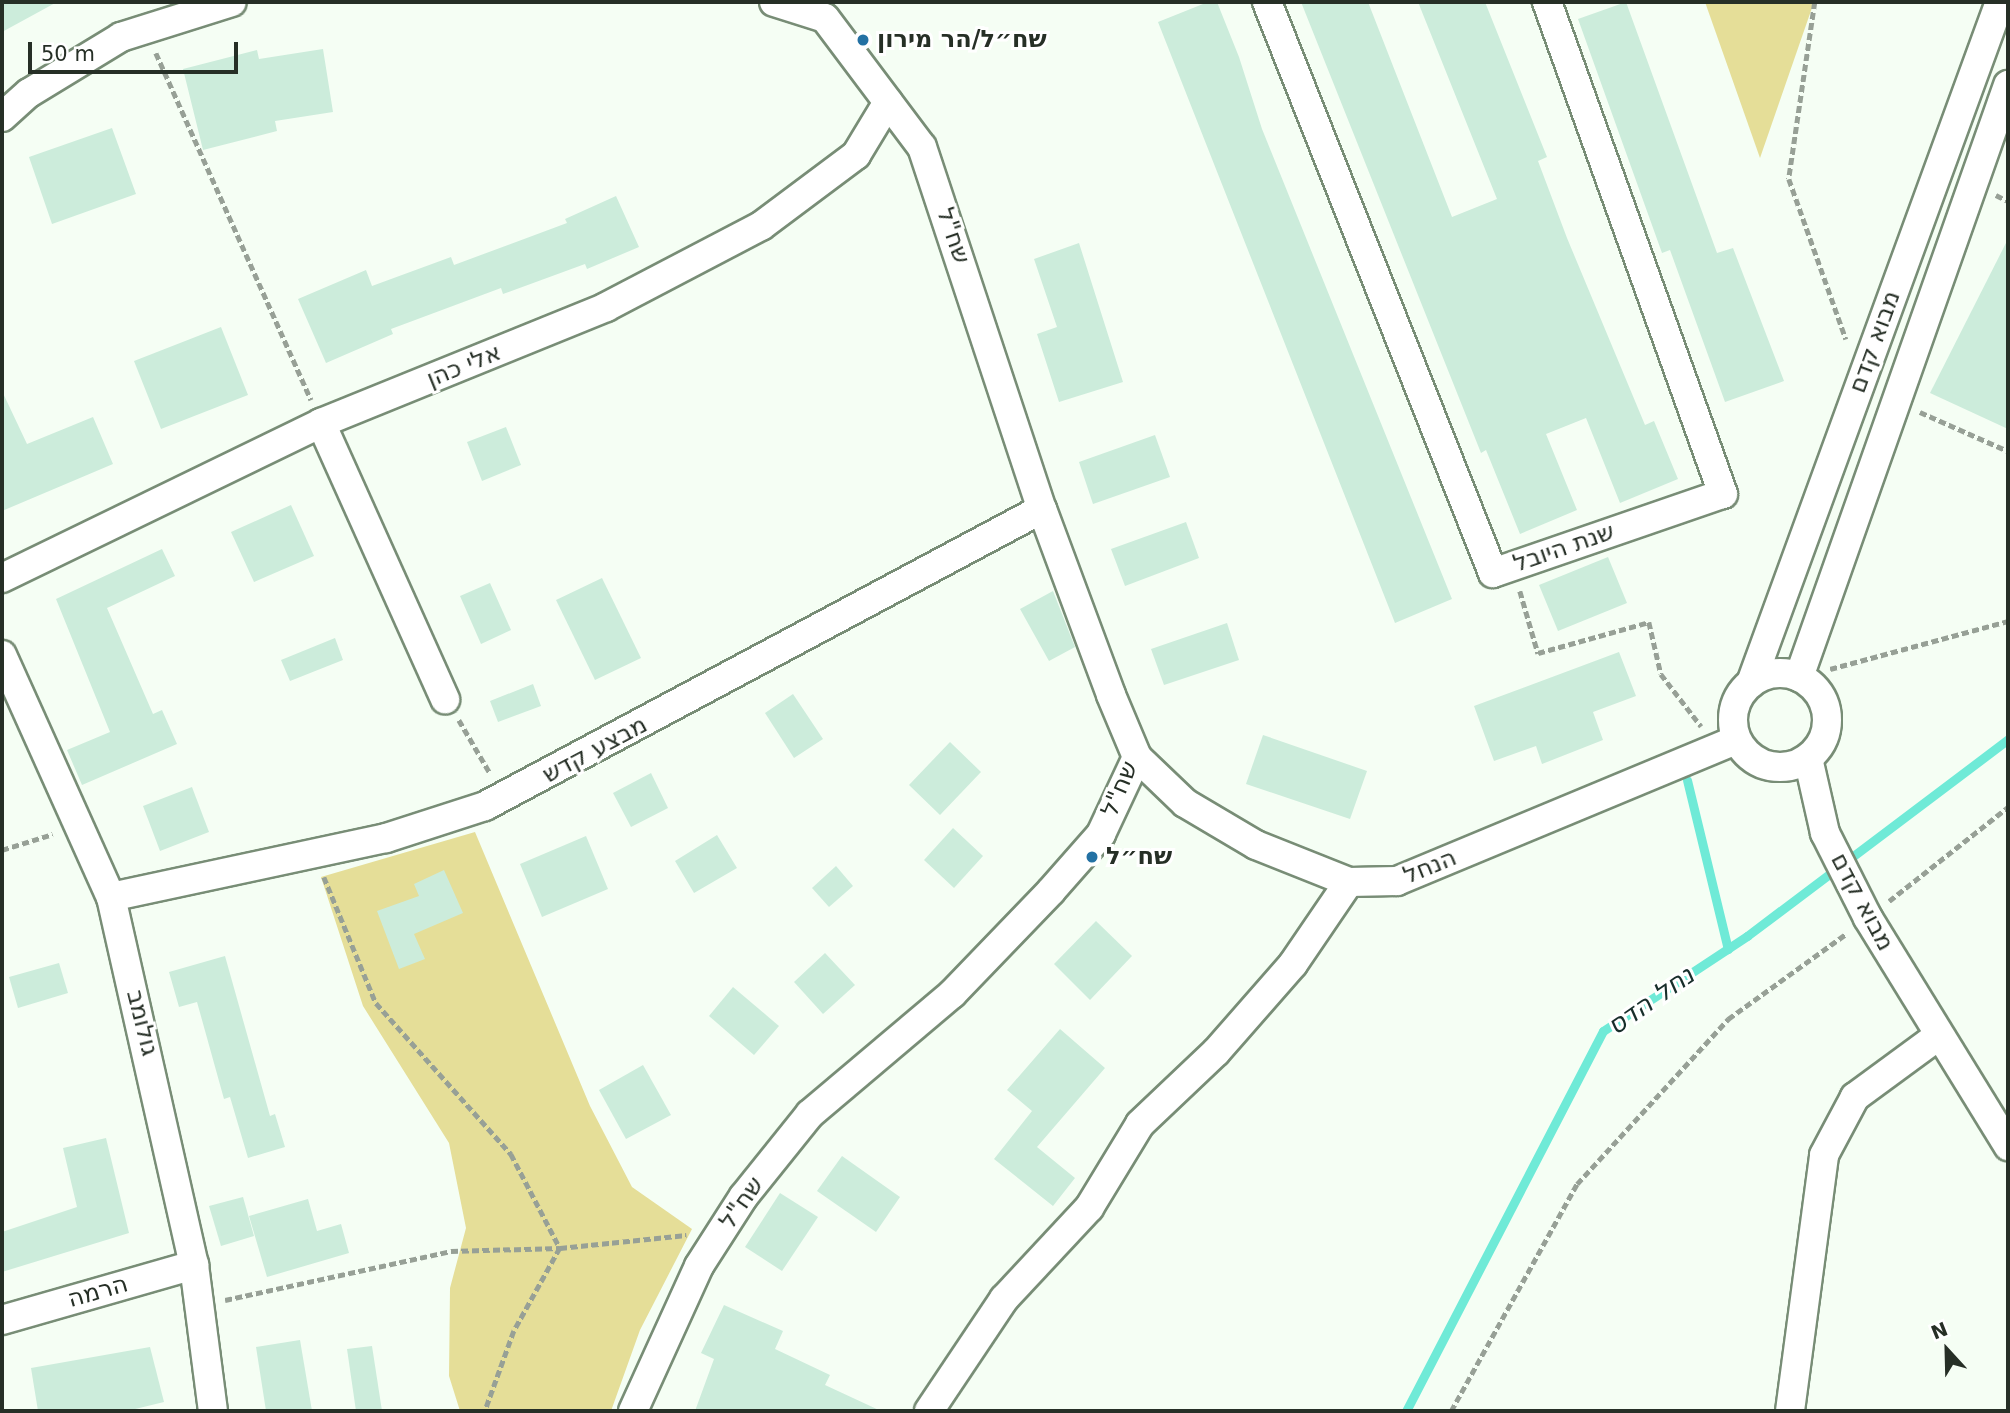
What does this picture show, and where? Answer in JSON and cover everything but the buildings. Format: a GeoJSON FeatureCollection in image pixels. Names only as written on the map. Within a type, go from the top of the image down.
{"type":"FeatureCollection","features":[{"type":"Feature","properties":{"kind":"street"},"geometry":{"type":"LineString","coordinates":[[2,117],[40,86],[121,37],[232,2]]}},
{"type":"Feature","properties":{"kind":"street"},"geometry":{"type":"LineString","coordinates":[[774,2],[833,10]]}},
{"type":"Feature","properties":{"kind":"street","name":"שנת היובל"},"geometry":{"type":"LineString","coordinates":[[1267,2],[1493,573],[1723,494],[1547,2]]}},
{"type":"Feature","properties":{"kind":"street","name":"מבוא קדם"},"geometry":{"type":"LineString","coordinates":[[1751,683],[2000,2]]}},
{"type":"Feature","properties":{"kind":"street","name":"שח\"ל"},"geometry":{"type":"LineString","coordinates":[[634,1411],[699,1266],[810,1114],[952,994],[1101,834],[1138,757],[1042,509],[922,147],[888,102],[833,10]]}},
{"type":"Feature","properties":{"kind":"street","name":"מבוא קדם"},"geometry":{"type":"LineString","coordinates":[[1799,677],[1894,401],[2008,85]]}},
{"type":"Feature","properties":{"kind":"street","name":"אלי כהן"},"geometry":{"type":"LineString","coordinates":[[2,578],[321,423],[606,307],[761,226],[856,155],[888,102]]}},
{"type":"Feature","properties":{"kind":"street"},"geometry":{"type":"LineString","coordinates":[[321,423],[445,699]]}},
{"type":"Feature","properties":{"kind":"street","name":"מבצע קדש"},"geometry":{"type":"LineString","coordinates":[[111,897],[386,838],[505,796],[1042,509]]}},
{"type":"Feature","properties":{"kind":"street","name":"גולומב"},"geometry":{"type":"LineString","coordinates":[[2,655],[111,897],[194,1265],[213,1411]]}},
{"type":"Feature","properties":{"kind":"street"},"geometry":{"type":"LineString","coordinates":[[1766,675],[1799,677],[1821,698],[1827,715],[1826,731],[1808,758],[1769,767],[1727,744],[1735,706],[1751,683],[1766,675]]}},
{"type":"Feature","properties":{"kind":"street","name":"הנחל"},"geometry":{"type":"LineString","coordinates":[[1138,757],[1185,803],[1256,845],[1349,883],[1397,881],[1727,744]]}},
{"type":"Feature","properties":{"kind":"street","name":"מבוא קדם"},"geometry":{"type":"LineString","coordinates":[[1808,758],[1825,832],[1860,916],[2008,1146]]}},
{"type":"Feature","properties":{"kind":"street"},"geometry":{"type":"LineString","coordinates":[[929,1411],[1004,1299],[1089,1208],[1140,1124],[1216,1052],[1293,964],[1349,883]]}},
{"type":"Feature","properties":{"kind":"street"},"geometry":{"type":"LineString","coordinates":[[1790,1411],[1824,1155],[1855,1097],[1938,1037]]}},
{"type":"Feature","properties":{"kind":"street","name":"מבוא קדם"},"geometry":{"type":"LineString","coordinates":[[1938,1037],[1977,1125],[2008,1165]]}},
{"type":"Feature","properties":{"kind":"street","name":"הרמה"},"geometry":{"type":"LineString","coordinates":[[2,1320],[194,1265]]}},
{"type":"Feature","properties":{"kind":"path"},"geometry":{"type":"LineString","coordinates":[[1815,2],[1789,179],[1861,382]]}},
{"type":"Feature","properties":{"kind":"path"},"geometry":{"type":"LineString","coordinates":[[145,30],[321,423]]}},
{"type":"Feature","properties":{"kind":"path"},"geometry":{"type":"LineString","coordinates":[[1894,401],[2008,451]]}},
{"type":"Feature","properties":{"kind":"path"},"geometry":{"type":"LineString","coordinates":[[1513,566],[1538,653],[1650,622],[1661,674],[1727,744]]}},
{"type":"Feature","properties":{"kind":"path"},"geometry":{"type":"LineString","coordinates":[[1799,677],[2008,621]]}},
{"type":"Feature","properties":{"kind":"path"},"geometry":{"type":"LineString","coordinates":[[445,699],[505,796]]}},
{"type":"Feature","properties":{"kind":"path"},"geometry":{"type":"LineString","coordinates":[[1451,1411],[1577,1184],[1728,1019],[1860,916],[2008,807]]}},
{"type":"Feature","properties":{"kind":"path"},"geometry":{"type":"LineString","coordinates":[[2,850],[80,825]]}},
{"type":"Feature","properties":{"kind":"path"},"geometry":{"type":"LineString","coordinates":[[314,853],[376,1003],[511,1154],[560,1248]]}},
{"type":"Feature","properties":{"kind":"path"},"geometry":{"type":"LineString","coordinates":[[200,1306],[451,1251],[560,1248],[722,1232]]}},
{"type":"Feature","properties":{"kind":"path"},"geometry":{"type":"LineString","coordinates":[[485,1411],[514,1331],[560,1248]]}},
{"type":"Feature","properties":{"kind":"shaded area"},"geometry":{"type":"Polygon","coordinates":[[[1705,2],[1814,2],[1760,158],[1705,2]]]}},
{"type":"Feature","properties":{"kind":"shaded area"},"geometry":{"type":"Polygon","coordinates":[[[475,832],[590,1106],[632,1187],[692,1229],[640,1330],[611,1411],[460,1411],[449,1376],[450,1288],[466,1228],[449,1143],[363,1006],[321,877],[475,832]]]}},
{"type":"Feature","properties":{"kind":"waterway","name":"נחל הדס"},"geometry":{"type":"LineString","coordinates":[[1406,1411],[1603,1031],[1747,936],[2008,739]]}},
{"type":"Feature","properties":{"kind":"waterway"},"geometry":{"type":"LineString","coordinates":[[1687,780],[1728,949]]}},
{"type":"Feature","properties":{"kind":"place","name":"שח״ל/הר מירון"},"geometry":{"type":"Point","coordinates":[863,40]}},
{"type":"Feature","properties":{"kind":"place","name":"שח״ל"},"geometry":{"type":"Point","coordinates":[1092,857]}}]}
